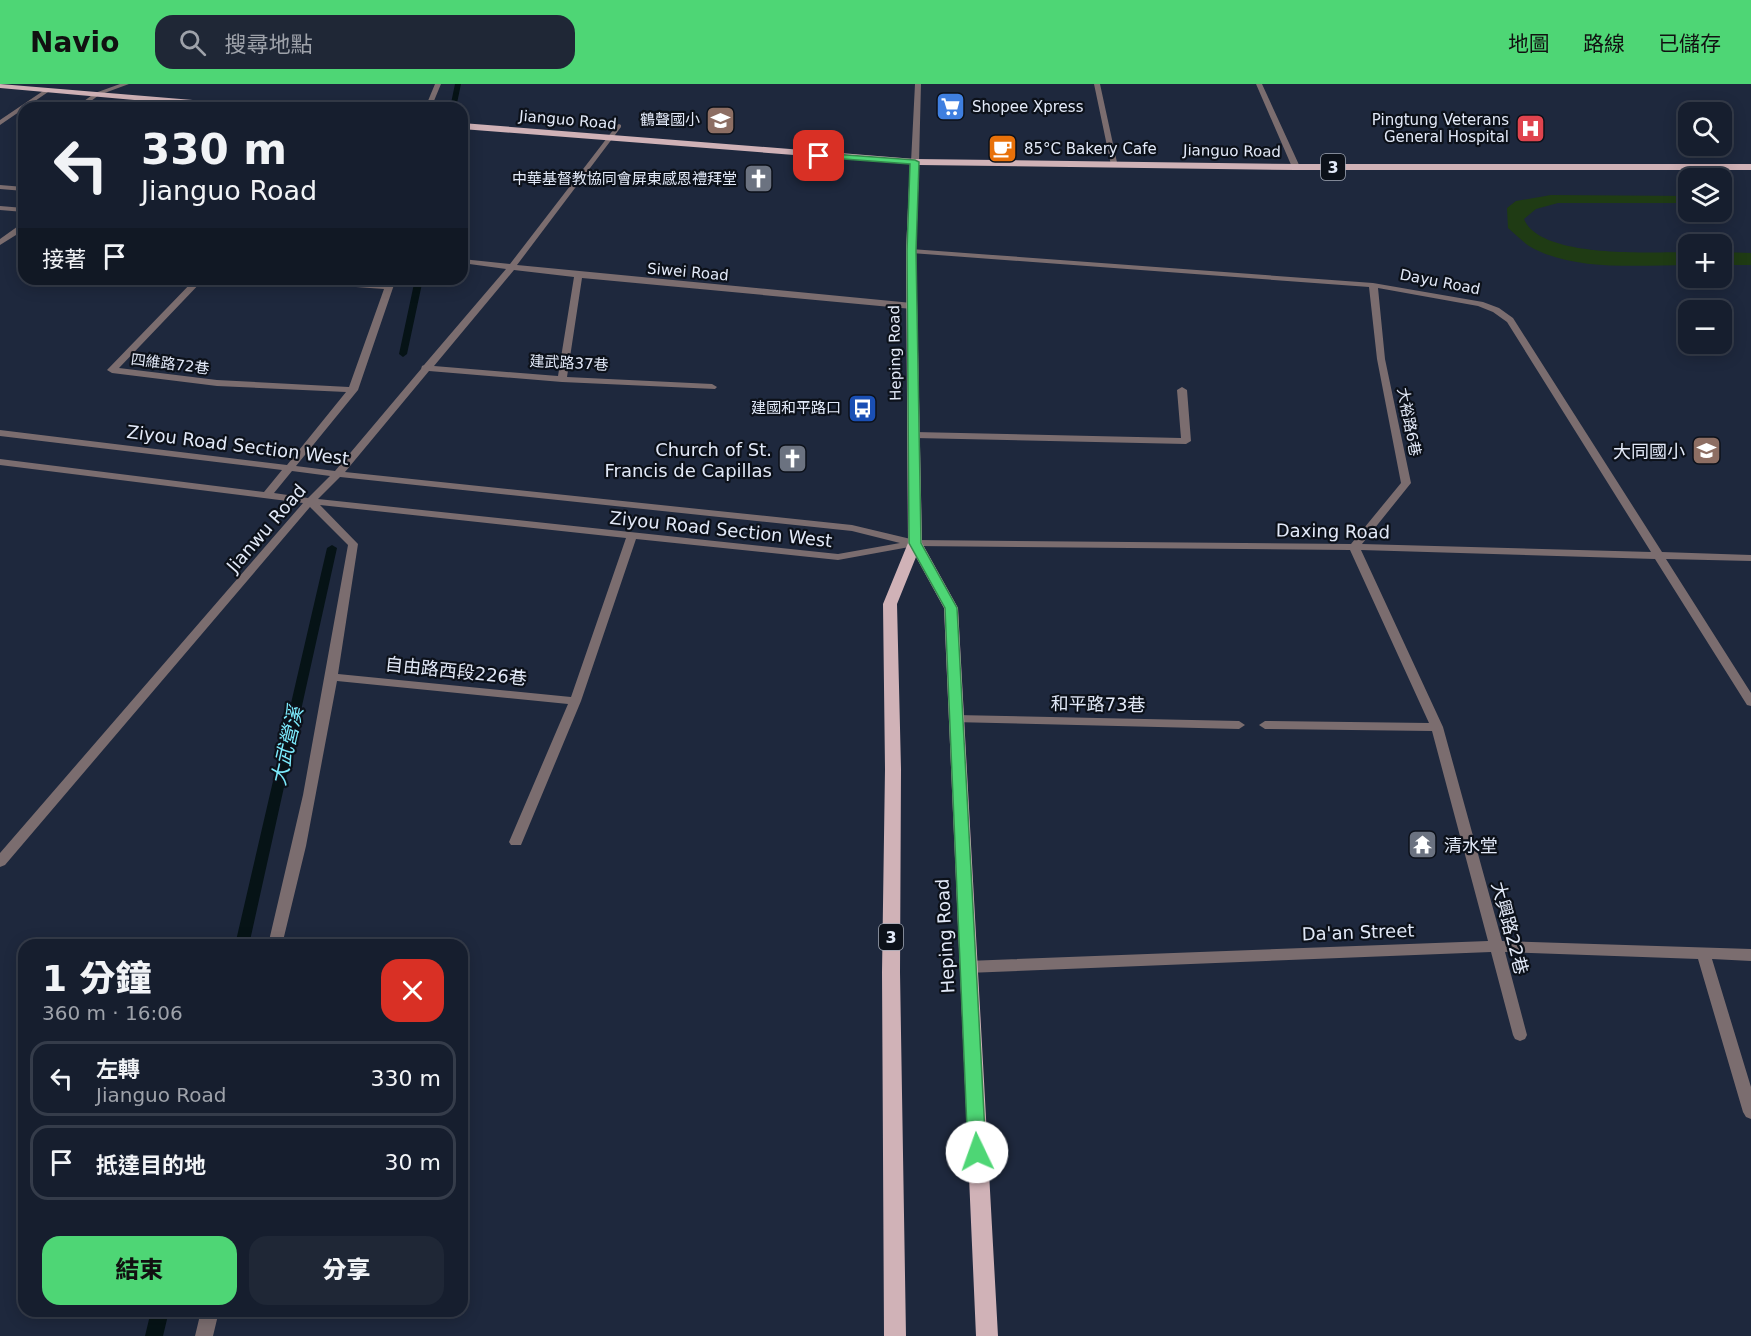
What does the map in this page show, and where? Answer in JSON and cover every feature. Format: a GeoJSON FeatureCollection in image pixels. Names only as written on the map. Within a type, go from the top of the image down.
{"type":"FeatureCollection","features":[{"type":"Feature","properties":{"kind":"main road"},"geometry":{"type":"LineString","coordinates":[[0,86],[175,102]]}},
{"type":"Feature","properties":{"kind":"main road","name":"Jianguo Road"},"geometry":{"type":"LineString","coordinates":[[468,127],[915,162],[1296,167],[1751,167]]}},
{"type":"Feature","properties":{"kind":"main road","name":"Heping Road"},"geometry":{"type":"LineString","coordinates":[[895,1336],[891,972],[893,769],[890,604],[915,543],[911,251],[915,162]]}},
{"type":"Feature","properties":{"kind":"main road","name":"Heping Road"},"geometry":{"type":"LineString","coordinates":[[915,543],[951,608],[987,1336]]}},
{"type":"Feature","properties":{"kind":"street"},"geometry":{"type":"LineString","coordinates":[[88,102],[87,100],[97,94],[126,84]]}},
{"type":"Feature","properties":{"kind":"street"},"geometry":{"type":"LineString","coordinates":[[430,102],[438,84]]}},
{"type":"Feature","properties":{"kind":"street"},"geometry":{"type":"LineString","coordinates":[[915,162],[918,84]]}},
{"type":"Feature","properties":{"kind":"street"},"geometry":{"type":"LineString","coordinates":[[1097,84],[1115,165]]}},
{"type":"Feature","properties":{"kind":"street"},"geometry":{"type":"LineString","coordinates":[[1259,84],[1296,167]]}},
{"type":"Feature","properties":{"kind":"street"},"geometry":{"type":"LineString","coordinates":[[31,102],[48,90]]}},
{"type":"Feature","properties":{"kind":"street"},"geometry":{"type":"LineString","coordinates":[[0,123],[18,111]]}},
{"type":"Feature","properties":{"kind":"street","name":"Jianwu Road"},"geometry":{"type":"LineString","coordinates":[[0,862],[310,501],[338,474],[511,268],[619,126]]}},
{"type":"Feature","properties":{"kind":"street"},"geometry":{"type":"LineString","coordinates":[[0,187],[18,188]]}},
{"type":"Feature","properties":{"kind":"street"},"geometry":{"type":"LineString","coordinates":[[0,208],[18,210]]}},
{"type":"Feature","properties":{"kind":"street"},"geometry":{"type":"LineString","coordinates":[[1,241],[18,230]]}},
{"type":"Feature","properties":{"kind":"street","name":"Dayu Road"},"geometry":{"type":"LineString","coordinates":[[911,251],[1373,285],[1480,304],[1496,310],[1510,320],[1751,702]]}},
{"type":"Feature","properties":{"kind":"street","name":"Siwei Road"},"geometry":{"type":"LineString","coordinates":[[468,262],[578,275],[912,306]]}},
{"type":"Feature","properties":{"kind":"street"},"geometry":{"type":"LineString","coordinates":[[562,379],[578,275]]}},
{"type":"Feature","properties":{"kind":"street","name":"四維路72巷"},"geometry":{"type":"LineString","coordinates":[[194,285],[112,370],[217,383],[353,390]]}},
{"type":"Feature","properties":{"kind":"street"},"geometry":{"type":"LineString","coordinates":[[267,495],[353,390],[390,285]]}},
{"type":"Feature","properties":{"kind":"street","name":"大裕路6巷"},"geometry":{"type":"LineString","coordinates":[[1354,547],[1406,483],[1382,359],[1373,285]]}},
{"type":"Feature","properties":{"kind":"street","name":"建武路37巷"},"geometry":{"type":"LineString","coordinates":[[425,369],[712,387]]}},
{"type":"Feature","properties":{"kind":"street"},"geometry":{"type":"LineString","coordinates":[[915,435],[1186,441],[1182,390]]}},
{"type":"Feature","properties":{"kind":"street","name":"Ziyou Road Section West"},"geometry":{"type":"LineString","coordinates":[[0,433],[290,469],[852,528],[915,543]]}},
{"type":"Feature","properties":{"kind":"street","name":"Ziyou Road Section West"},"geometry":{"type":"LineString","coordinates":[[0,462],[310,501],[838,557],[915,543]]}},
{"type":"Feature","properties":{"kind":"street"},"geometry":{"type":"LineString","coordinates":[[277,939],[293,876],[332,677],[353,544],[310,501]]}},
{"type":"Feature","properties":{"kind":"street"},"geometry":{"type":"LineString","coordinates":[[516,842],[575,701],[632,536]]}},
{"type":"Feature","properties":{"kind":"street","name":"Daxing Road"},"geometry":{"type":"LineString","coordinates":[[915,543],[1354,547],[1751,558]]}},
{"type":"Feature","properties":{"kind":"street","name":"大興路22巷"},"geometry":{"type":"LineString","coordinates":[[1354,547],[1437,727],[1520,1035]]}},
{"type":"Feature","properties":{"kind":"street","name":"自由路西段226巷"},"geometry":{"type":"LineString","coordinates":[[332,677],[575,701]]}},
{"type":"Feature","properties":{"kind":"street","name":"和平路73巷"},"geometry":{"type":"LineString","coordinates":[[956,720],[1239,725]]}},
{"type":"Feature","properties":{"kind":"street"},"geometry":{"type":"LineString","coordinates":[[1265,725],[1437,727]]}},
{"type":"Feature","properties":{"kind":"street","name":"Da'an Street"},"geometry":{"type":"LineString","coordinates":[[968,967],[1497,946],[1751,955]]}},
{"type":"Feature","properties":{"kind":"street"},"geometry":{"type":"LineString","coordinates":[[1703,952],[1751,1112]]}},
{"type":"Feature","properties":{"kind":"street"},"geometry":{"type":"LineString","coordinates":[[204,1336],[209,1317]]}},
{"type":"Feature","properties":{"kind":"green space"},"geometry":{"type":"Polygon","coordinates":[[[1551,195],[1678,196],[1678,203],[1558,203],[1536,209],[1524,219],[1534,232],[1551,241],[1573,247],[1599,250],[1678,252],[1678,265],[1607,265],[1566,260],[1546,254],[1529,246],[1508,228],[1507,208],[1516,201],[1551,195]]]}},
{"type":"Feature","properties":{"kind":"green space"},"geometry":{"type":"Polygon","coordinates":[[[1732,252],[1751,253],[1751,265],[1732,265],[1732,252]]]}},
{"type":"Feature","properties":{"kind":"waterway","name":"大武營溪"},"geometry":{"type":"LineString","coordinates":[[454,102],[458,84]]}},
{"type":"Feature","properties":{"kind":"waterway","name":"大武營溪"},"geometry":{"type":"LineString","coordinates":[[403,354],[418,285]]}},
{"type":"Feature","properties":{"kind":"waterway","name":"大武營溪"},"geometry":{"type":"LineString","coordinates":[[243,939],[332,548]]}},
{"type":"Feature","properties":{"kind":"waterway","name":"大武營溪"},"geometry":{"type":"LineString","coordinates":[[154,1336],[159,1317]]}},
{"type":"Feature","properties":{"kind":"place","name":"Shopee Xpress"},"geometry":{"type":"Point","coordinates":[951,107]}},
{"type":"Feature","properties":{"kind":"place","name":"鶴聲國小"},"geometry":{"type":"Point","coordinates":[721,120]}},
{"type":"Feature","properties":{"kind":"place","name":"Pingtung Veterans General Hospital"},"geometry":{"type":"Point","coordinates":[1530,129]}},
{"type":"Feature","properties":{"kind":"place","name":"85°C Bakery Cafe"},"geometry":{"type":"Point","coordinates":[1003,149]}},
{"type":"Feature","properties":{"kind":"place","name":"中華基督教協同會屏東感恩禮拜堂"},"geometry":{"type":"Point","coordinates":[758,179]}},
{"type":"Feature","properties":{"kind":"place","name":"建國和平路口"},"geometry":{"type":"Point","coordinates":[862,408]}},
{"type":"Feature","properties":{"kind":"place","name":"大同國小"},"geometry":{"type":"Point","coordinates":[1706,451]}},
{"type":"Feature","properties":{"kind":"place","name":"Church of St. Francis de Capillas"},"geometry":{"type":"Point","coordinates":[793,459]}},
{"type":"Feature","properties":{"kind":"place","name":"清水堂"},"geometry":{"type":"Point","coordinates":[1423,845]}},
{"type":"Feature","properties":{"kind":"route"},"geometry":{"type":"LineString","coordinates":[[819,156],[915,162],[911,251],[915,543],[951,608],[977,1152]]}}]}
